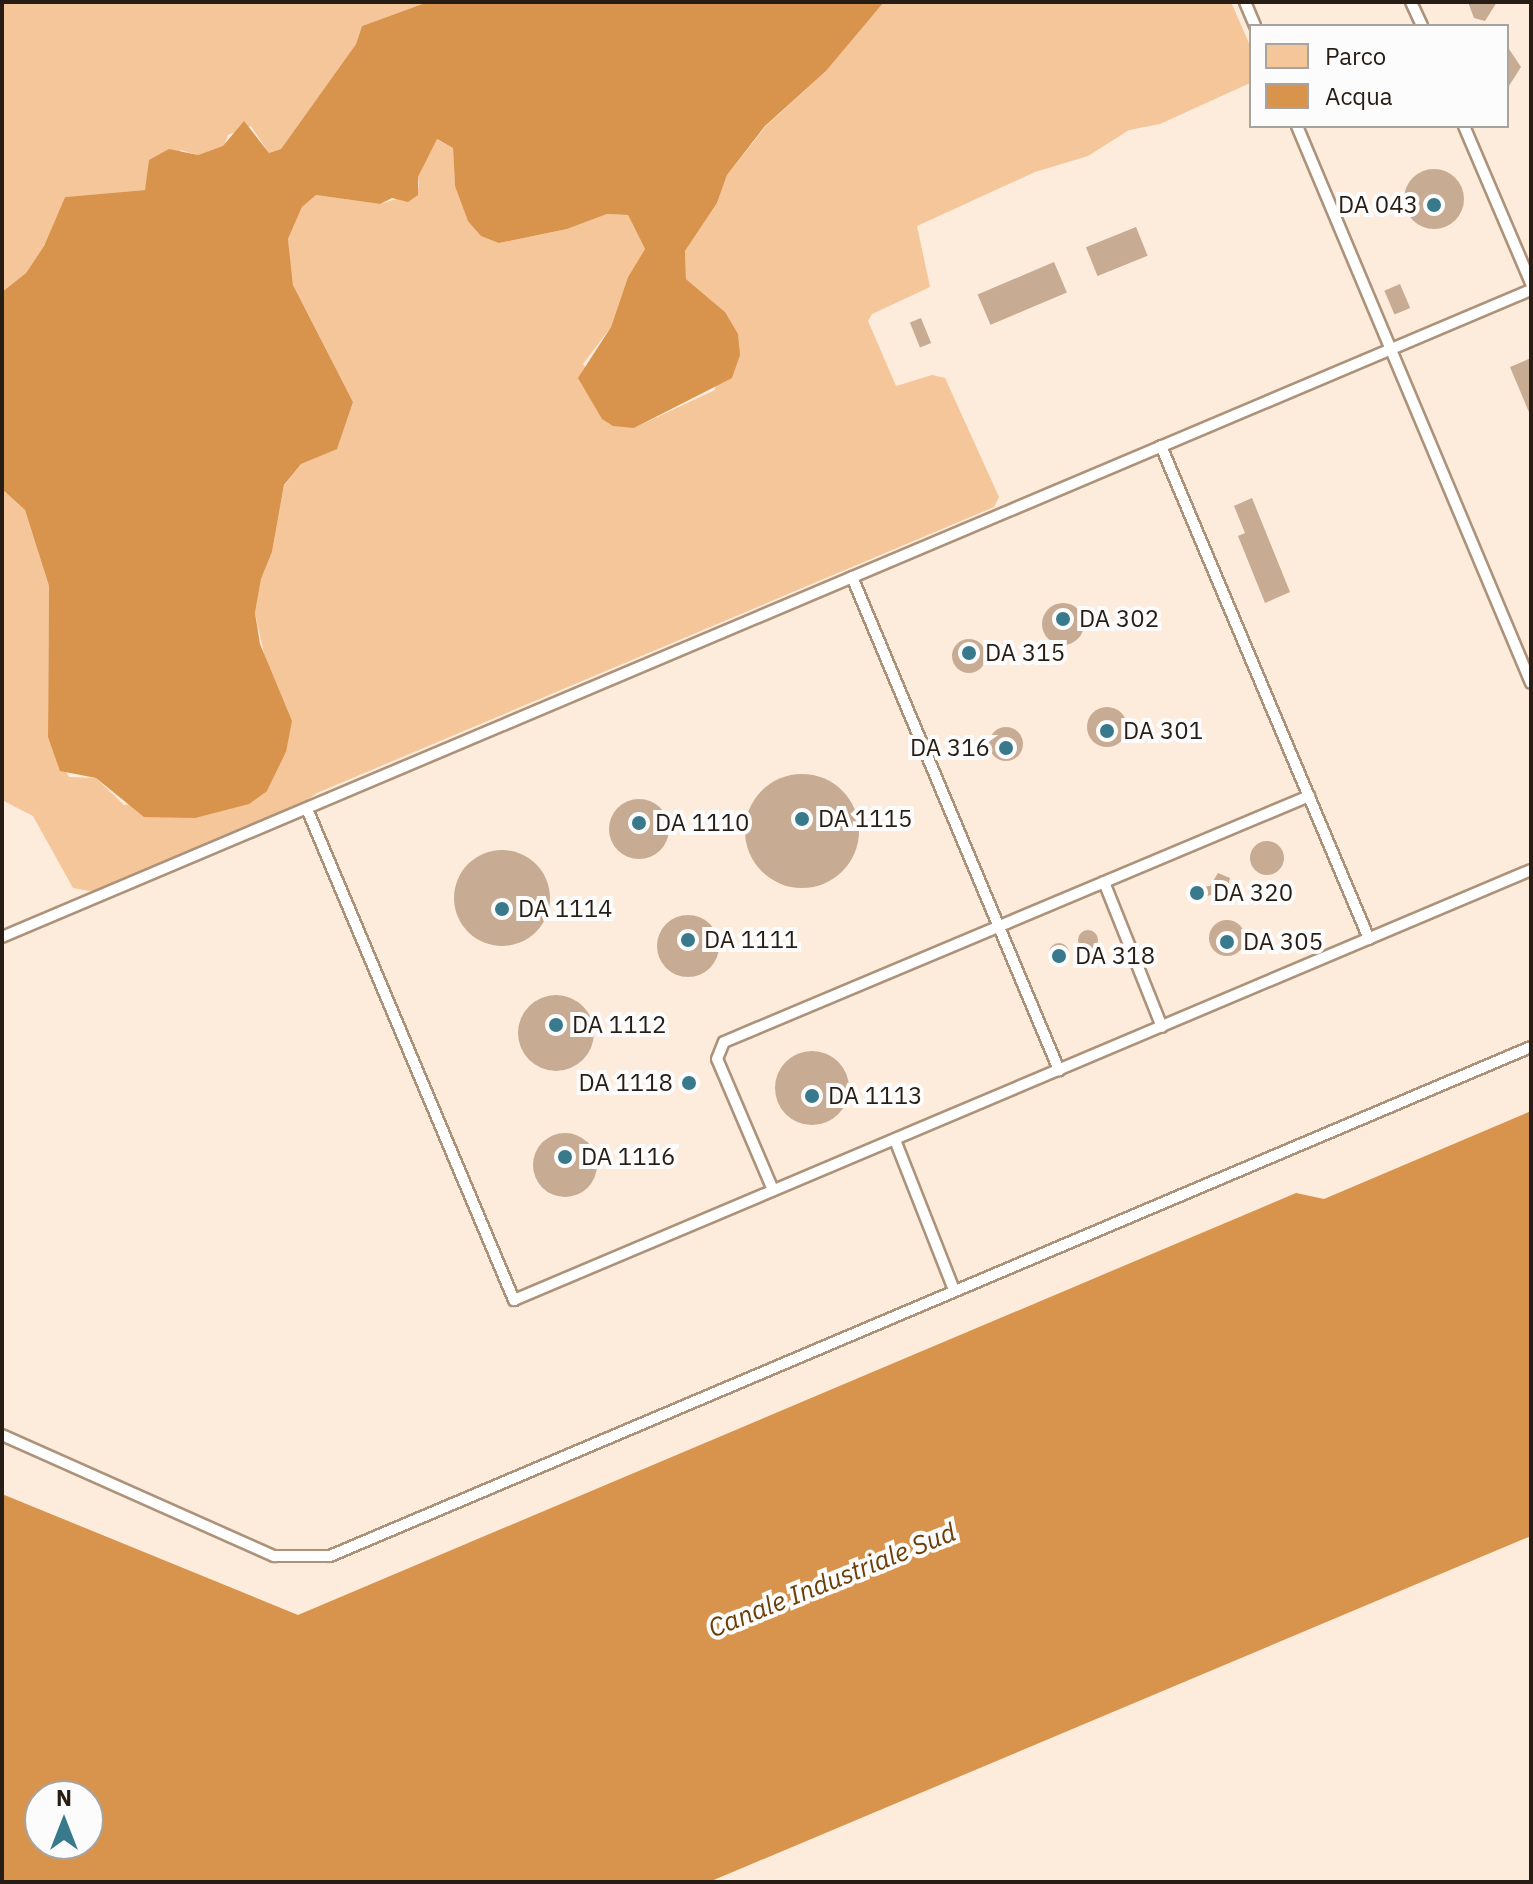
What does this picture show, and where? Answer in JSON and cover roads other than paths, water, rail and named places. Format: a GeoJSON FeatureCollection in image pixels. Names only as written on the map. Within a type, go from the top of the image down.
{"type":"FeatureCollection","features":[{"type":"Feature","properties":{"kind":"lane"},"geometry":{"type":"LineString","coordinates":[[1245,2],[1254,24]]}},
{"type":"Feature","properties":{"kind":"lane"},"geometry":{"type":"LineString","coordinates":[[1411,2],[1421,24]]}},
{"type":"Feature","properties":{"kind":"lane"},"geometry":{"type":"LineString","coordinates":[[1298,128],[1531,683]]}},
{"type":"Feature","properties":{"kind":"lane"},"geometry":{"type":"LineString","coordinates":[[1465,128],[1531,283]]}},
{"type":"Feature","properties":{"kind":"lane"},"geometry":{"type":"LineString","coordinates":[[2,937],[1531,290]]}},
{"type":"Feature","properties":{"kind":"lane"},"geometry":{"type":"LineString","coordinates":[[1161,446],[1369,939]]}},
{"type":"Feature","properties":{"kind":"lane"},"geometry":{"type":"LineString","coordinates":[[852,577],[1059,1070]]}},
{"type":"Feature","properties":{"kind":"lane"},"geometry":{"type":"LineString","coordinates":[[773,1190],[717,1059],[718,1048],[759,1026],[1309,796]]}},
{"type":"Feature","properties":{"kind":"lane"},"geometry":{"type":"LineString","coordinates":[[307,809],[514,1300],[1531,870]]}},
{"type":"Feature","properties":{"kind":"lane"},"geometry":{"type":"LineString","coordinates":[[1104,882],[1162,1027]]}},
{"type":"Feature","properties":{"kind":"lane"},"geometry":{"type":"LineString","coordinates":[[2,1435],[274,1556],[330,1556],[1531,1047]]}},
{"type":"Feature","properties":{"kind":"lane"},"geometry":{"type":"LineString","coordinates":[[895,1140],[954,1290]]}},
{"type":"Feature","properties":{"kind":"water"},"geometry":{"type":"Polygon","coordinates":[[[428,2],[884,2],[826,71],[765,126],[727,175],[717,203],[685,251],[686,279],[725,312],[738,334],[740,355],[732,378],[634,428],[613,426],[602,419],[578,378],[611,327],[628,277],[645,249],[628,215],[607,214],[567,229],[499,243],[481,236],[468,221],[455,186],[453,148],[437,139],[418,177],[418,195],[408,202],[392,198],[380,204],[316,195],[302,207],[288,239],[293,285],[353,402],[337,449],[301,464],[284,485],[272,552],[261,579],[255,613],[260,644],[292,721],[286,752],[267,791],[249,804],[195,818],[144,817],[96,778],[60,771],[48,737],[49,586],[25,510],[2,489],[2,292],[26,273],[44,246],[65,197],[145,190],[149,160],[169,149],[198,155],[223,146],[244,121],[269,153],[281,149],[356,44],[362,26],[428,2]]]}},
{"type":"Feature","properties":{"kind":"water","name":"Canale Industriale Sud"},"geometry":{"type":"Polygon","coordinates":[[[1531,1111],[1531,1536],[709,1882],[2,1882],[2,1494],[298,1615],[1296,1193],[1324,1199],[1531,1111]]]}},
{"type":"Feature","properties":{"kind":"place","name":"DA 043"},"geometry":{"type":"Point","coordinates":[1434,205]}},
{"type":"Feature","properties":{"kind":"place","name":"DA 302"},"geometry":{"type":"Point","coordinates":[1063,619]}},
{"type":"Feature","properties":{"kind":"place","name":"DA 315"},"geometry":{"type":"Point","coordinates":[969,653]}},
{"type":"Feature","properties":{"kind":"place","name":"DA 301"},"geometry":{"type":"Point","coordinates":[1107,731]}},
{"type":"Feature","properties":{"kind":"place","name":"DA 316"},"geometry":{"type":"Point","coordinates":[1006,748]}},
{"type":"Feature","properties":{"kind":"place","name":"DA 1115"},"geometry":{"type":"Point","coordinates":[802,819]}},
{"type":"Feature","properties":{"kind":"place","name":"DA 1110"},"geometry":{"type":"Point","coordinates":[639,823]}},
{"type":"Feature","properties":{"kind":"place","name":"DA 320"},"geometry":{"type":"Point","coordinates":[1197,893]}},
{"type":"Feature","properties":{"kind":"place","name":"DA 1114"},"geometry":{"type":"Point","coordinates":[502,909]}},
{"type":"Feature","properties":{"kind":"place","name":"DA 1111"},"geometry":{"type":"Point","coordinates":[688,940]}},
{"type":"Feature","properties":{"kind":"place","name":"DA 305"},"geometry":{"type":"Point","coordinates":[1227,942]}},
{"type":"Feature","properties":{"kind":"place","name":"DA 318"},"geometry":{"type":"Point","coordinates":[1059,956]}},
{"type":"Feature","properties":{"kind":"place","name":"DA 1112"},"geometry":{"type":"Point","coordinates":[556,1025]}},
{"type":"Feature","properties":{"kind":"place","name":"DA 1118"},"geometry":{"type":"Point","coordinates":[689,1083]}},
{"type":"Feature","properties":{"kind":"place","name":"DA 1113"},"geometry":{"type":"Point","coordinates":[812,1096]}},
{"type":"Feature","properties":{"kind":"place","name":"DA 1116"},"geometry":{"type":"Point","coordinates":[565,1157]}}]}
